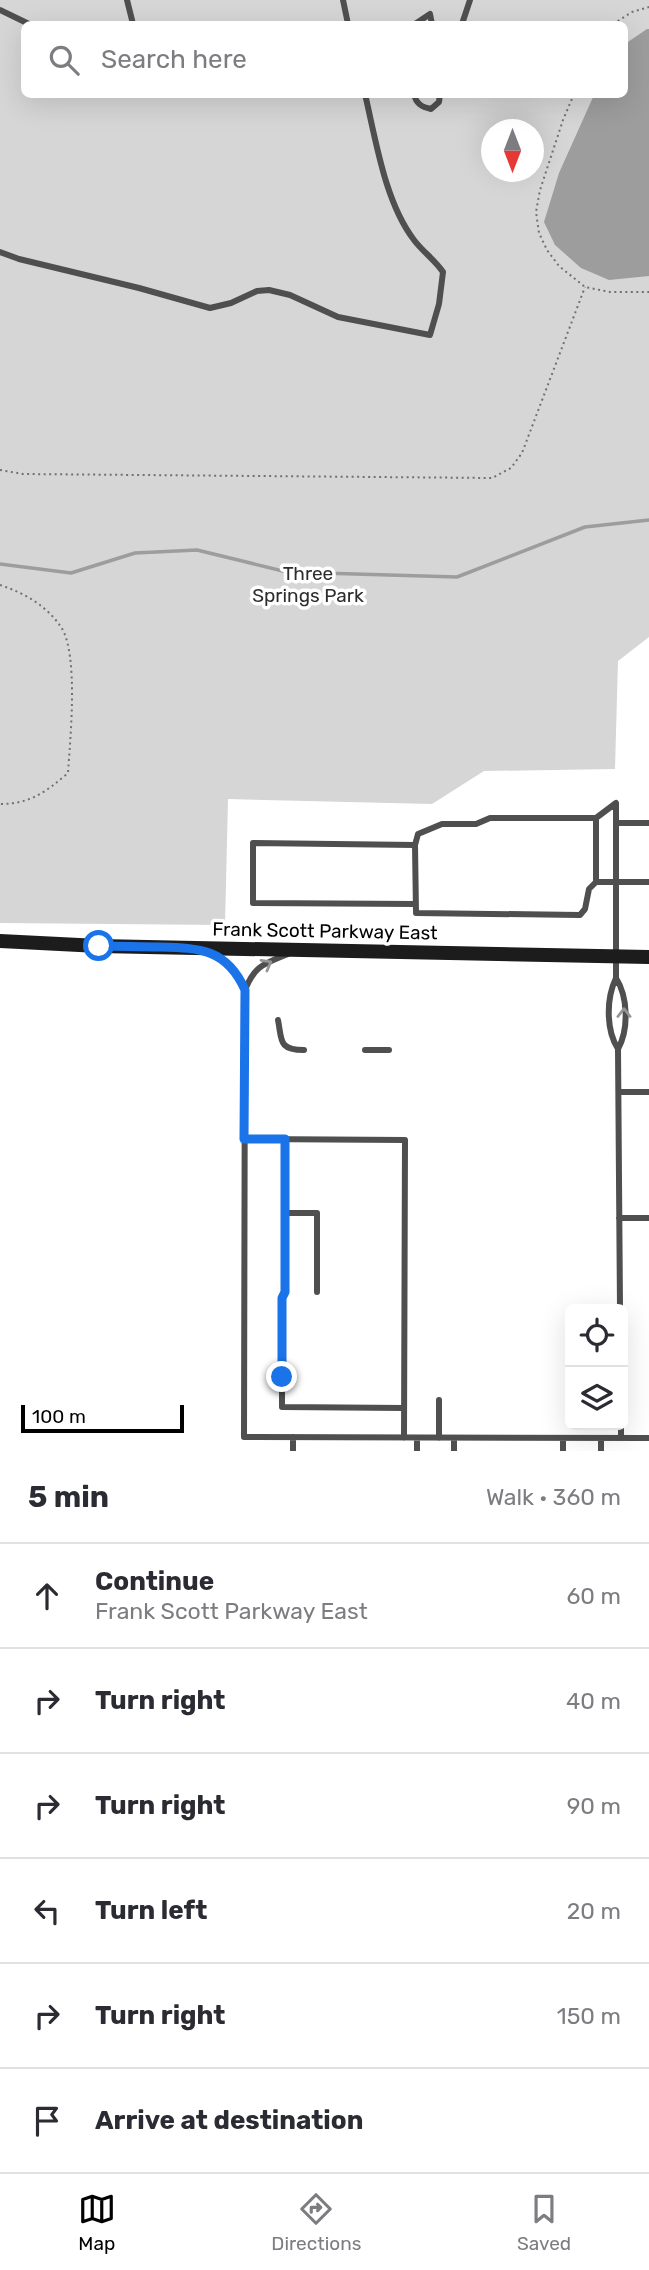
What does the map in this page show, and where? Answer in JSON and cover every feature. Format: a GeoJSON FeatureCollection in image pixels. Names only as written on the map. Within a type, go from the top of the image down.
{"type":"FeatureCollection","features":[{"type":"Feature","properties":{"kind":"main road","name":"Frank Scott Parkway East"},"geometry":{"type":"LineString","coordinates":[[0,942],[649,957]]}},
{"type":"Feature","properties":{"kind":"lane"},"geometry":{"type":"LineString","coordinates":[[127,0],[132,21]]}},
{"type":"Feature","properties":{"kind":"lane"},"geometry":{"type":"LineString","coordinates":[[343,0],[347,21]]}},
{"type":"Feature","properties":{"kind":"lane"},"geometry":{"type":"LineString","coordinates":[[463,21],[470,0]]}},
{"type":"Feature","properties":{"kind":"lane"},"geometry":{"type":"LineString","coordinates":[[0,10],[23,21]]}},
{"type":"Feature","properties":{"kind":"lane"},"geometry":{"type":"LineString","coordinates":[[419,21],[430,13],[431,21]]}},
{"type":"Feature","properties":{"kind":"lane"},"geometry":{"type":"LineString","coordinates":[[0,252],[210,308],[231,303],[257,291],[269,290],[290,295],[338,317],[430,335],[439,304],[443,272],[436,261],[414,241],[401,220],[388,185],[366,98]]}},
{"type":"Feature","properties":{"kind":"lane"},"geometry":{"type":"LineString","coordinates":[[415,98],[422,107],[431,109],[439,103],[440,98]]}},
{"type":"Feature","properties":{"kind":"lane"},"geometry":{"type":"LineString","coordinates":[[618,1049],[610,1037],[610,992],[616,978],[617,957],[616,881],[616,803],[596,818],[490,818],[476,824],[442,824],[418,834],[415,845],[416,913],[580,915],[585,909],[589,889],[596,882],[616,881],[649,881]]}},
{"type":"Feature","properties":{"kind":"lane"},"geometry":{"type":"LineString","coordinates":[[596,818],[596,882]]}},
{"type":"Feature","properties":{"kind":"lane"},"geometry":{"type":"LineString","coordinates":[[616,823],[649,823]]}},
{"type":"Feature","properties":{"kind":"lane"},"geometry":{"type":"LineString","coordinates":[[415,845],[253,843],[253,903],[415,904]]}},
{"type":"Feature","properties":{"kind":"lane"},"geometry":{"type":"LineString","coordinates":[[197,948],[221,958],[238,975],[245,990]]}},
{"type":"Feature","properties":{"kind":"lane"},"geometry":{"type":"LineString","coordinates":[[300,950],[267,962],[251,975],[245,990],[244,1437],[649,1438]]}},
{"type":"Feature","properties":{"kind":"lane"},"geometry":{"type":"LineString","coordinates":[[616,978],[624,990],[624,1037],[618,1049],[620,1304]]}},
{"type":"Feature","properties":{"kind":"lane"},"geometry":{"type":"LineString","coordinates":[[278,1020],[282,1043],[286,1047],[304,1049]]}},
{"type":"Feature","properties":{"kind":"lane"},"geometry":{"type":"LineString","coordinates":[[365,1049],[389,1049]]}},
{"type":"Feature","properties":{"kind":"lane"},"geometry":{"type":"LineString","coordinates":[[618,1092],[649,1092]]}},
{"type":"Feature","properties":{"kind":"lane"},"geometry":{"type":"LineString","coordinates":[[244,1139],[405,1140],[404,1438]]}},
{"type":"Feature","properties":{"kind":"lane"},"geometry":{"type":"LineString","coordinates":[[285,1139],[282,1408],[404,1408]]}},
{"type":"Feature","properties":{"kind":"lane"},"geometry":{"type":"LineString","coordinates":[[285,1213],[317,1213],[317,1292]]}},
{"type":"Feature","properties":{"kind":"lane"},"geometry":{"type":"LineString","coordinates":[[619,1218],[649,1218]]}},
{"type":"Feature","properties":{"kind":"lane"},"geometry":{"type":"LineString","coordinates":[[439,1400],[439,1438]]}},
{"type":"Feature","properties":{"kind":"lane"},"geometry":{"type":"LineString","coordinates":[[621,1430],[621,1438]]}},
{"type":"Feature","properties":{"kind":"lane"},"geometry":{"type":"LineString","coordinates":[[293,1437],[293,1451]]}},
{"type":"Feature","properties":{"kind":"lane"},"geometry":{"type":"LineString","coordinates":[[417,1438],[417,1451]]}},
{"type":"Feature","properties":{"kind":"lane"},"geometry":{"type":"LineString","coordinates":[[454,1438],[454,1451]]}},
{"type":"Feature","properties":{"kind":"lane"},"geometry":{"type":"LineString","coordinates":[[563,1438],[563,1451]]}},
{"type":"Feature","properties":{"kind":"lane"},"geometry":{"type":"LineString","coordinates":[[601,1438],[601,1451]]}},
{"type":"Feature","properties":{"kind":"path"},"geometry":{"type":"LineString","coordinates":[[618,21],[632,12],[649,7]]}},
{"type":"Feature","properties":{"kind":"path"},"geometry":{"type":"LineString","coordinates":[[572,98],[552,150],[536,212],[539,233],[559,266],[585,287],[610,292],[649,292]]}},
{"type":"Feature","properties":{"kind":"path"},"geometry":{"type":"LineString","coordinates":[[0,470],[23,474],[63,475],[492,478],[511,468],[522,453],[585,287]]}},
{"type":"Feature","properties":{"kind":"path"},"geometry":{"type":"LineString","coordinates":[[0,585],[33,598],[62,629],[72,684],[68,773],[26,802],[0,804]]}},
{"type":"Feature","properties":{"kind":"green space","name":"Three Springs Park"},"geometry":{"type":"Polygon","coordinates":[[[0,0],[649,0],[649,637],[618,661],[615,769],[484,771],[432,804],[228,799],[225,925],[0,923],[0,0]]]}},
{"type":"Feature","properties":{"kind":"shaded area"},"geometry":{"type":"Polygon","coordinates":[[[649,29],[649,276],[609,280],[581,268],[555,245],[544,222],[559,173],[593,98],[628,98],[628,42],[649,29]]]}},
{"type":"Feature","properties":{"kind":"waterway"},"geometry":{"type":"LineString","coordinates":[[0,564],[71,573],[135,553],[197,550],[287,572],[457,577],[585,527],[649,520]]}},
{"type":"Feature","properties":{"kind":"route"},"geometry":{"type":"LineString","coordinates":[[99,946],[197,948],[221,958],[238,975],[245,990],[244,1139],[285,1139],[282,1377]]}}]}
